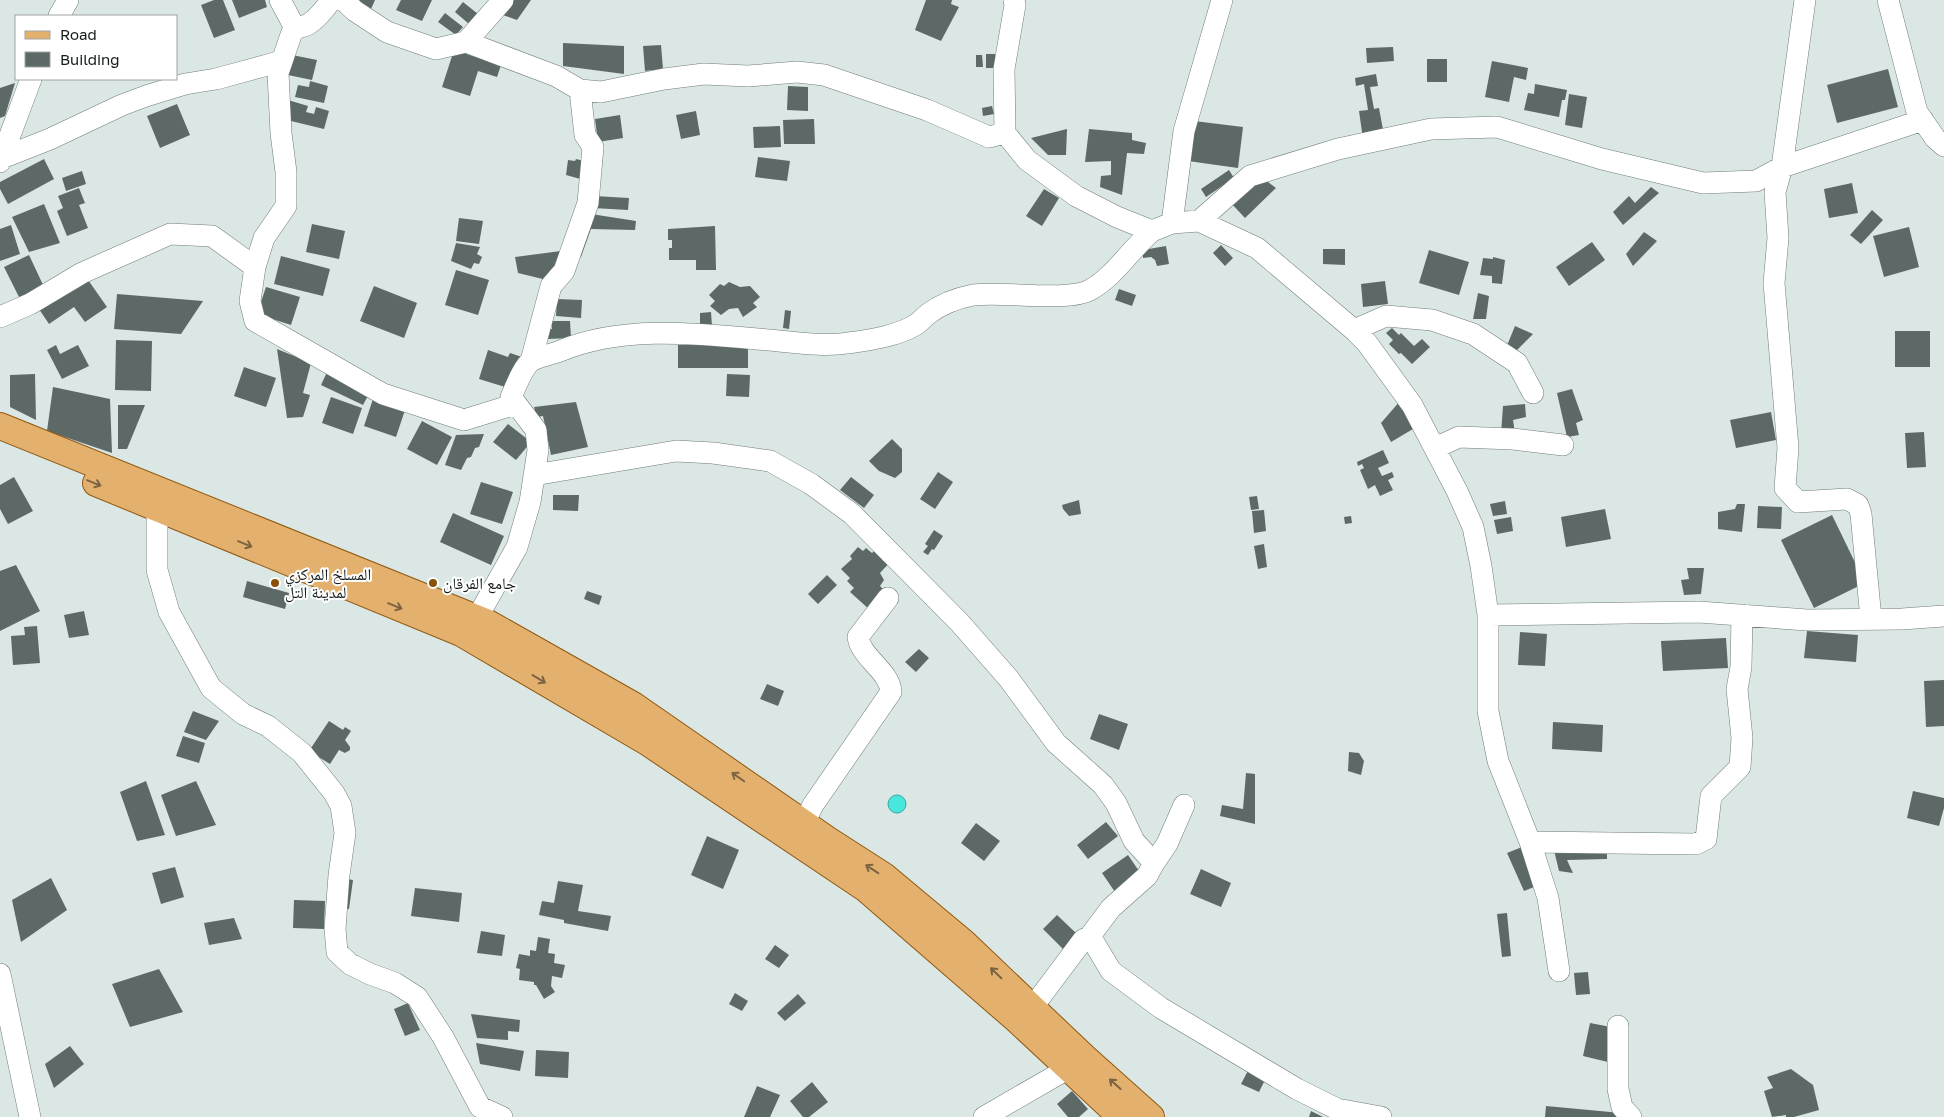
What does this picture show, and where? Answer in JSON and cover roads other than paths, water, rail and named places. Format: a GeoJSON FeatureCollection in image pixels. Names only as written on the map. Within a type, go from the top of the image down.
{"type":"FeatureCollection","features":[{"type":"Feature","properties":{"kind":"main road"},"geometry":{"type":"LineString","coordinates":[[0,426],[477,618],[633,705],[884,876],[963,942],[1151,1117]]}},
{"type":"Feature","properties":{"kind":"main road"},"geometry":{"type":"LineString","coordinates":[[0,445],[461,633],[647,742],[866,888],[1017,1020],[1121,1117]]}},
{"type":"Feature","properties":{"kind":"street"},"geometry":{"type":"LineString","coordinates":[[60,15],[68,0]]}},
{"type":"Feature","properties":{"kind":"street"},"geometry":{"type":"LineString","coordinates":[[280,0],[295,28],[278,73],[281,133],[286,172],[286,206],[264,238],[255,267],[250,301],[254,321],[383,394],[464,420],[516,404]]}},
{"type":"Feature","properties":{"kind":"street"},"geometry":{"type":"LineString","coordinates":[[295,28],[308,25],[328,6],[331,0]]}},
{"type":"Feature","properties":{"kind":"street"},"geometry":{"type":"LineString","coordinates":[[343,0],[355,11],[387,32],[436,49],[466,42],[556,76],[580,90],[601,92],[664,79],[704,74],[748,76],[797,72],[824,75],[918,107],[988,137],[1005,133]]}},
{"type":"Feature","properties":{"kind":"street"},"geometry":{"type":"LineString","coordinates":[[466,42],[503,0]]}},
{"type":"Feature","properties":{"kind":"street"},"geometry":{"type":"LineString","coordinates":[[1014,0],[1015,5],[1004,69],[1005,133],[1027,160],[1076,196],[1117,217],[1152,231]]}},
{"type":"Feature","properties":{"kind":"street"},"geometry":{"type":"LineString","coordinates":[[1172,223],[1184,131],[1222,0]]}},
{"type":"Feature","properties":{"kind":"street"},"geometry":{"type":"LineString","coordinates":[[1805,0],[1782,167],[1775,192],[1778,238],[1774,283],[1788,448],[1785,488],[1798,502],[1847,499],[1858,504],[1861,514],[1871,619]]}},
{"type":"Feature","properties":{"kind":"street"},"geometry":{"type":"LineString","coordinates":[[1888,0],[1917,112],[1935,138],[1944,146]]}},
{"type":"Feature","properties":{"kind":"street"},"geometry":{"type":"LineString","coordinates":[[1,160],[146,96],[185,84],[216,79],[282,61]]}},
{"type":"Feature","properties":{"kind":"street"},"geometry":{"type":"LineString","coordinates":[[1,160],[31,80]]}},
{"type":"Feature","properties":{"kind":"street"},"geometry":{"type":"LineString","coordinates":[[477,618],[517,547],[530,502],[538,450],[536,430],[511,397],[519,379],[531,361],[551,286],[564,271],[588,203],[593,147],[586,135],[580,90]]}},
{"type":"Feature","properties":{"kind":"street"},"geometry":{"type":"LineString","coordinates":[[1199,221],[1250,176],[1338,149],[1432,129],[1497,127],[1602,159],[1703,183],[1756,181],[1782,167],[1923,120]]}},
{"type":"Feature","properties":{"kind":"street"},"geometry":{"type":"LineString","coordinates":[[531,361],[576,345],[643,334],[702,334],[809,343],[846,344],[894,334],[916,324],[949,302],[965,297],[996,293],[1068,295],[1088,292],[1108,278],[1137,244],[1152,231],[1172,223],[1199,221],[1257,248],[1354,330],[1366,343],[1412,405],[1473,527],[1488,615],[1488,711],[1498,761],[1530,842],[1548,898],[1559,971]]}},
{"type":"Feature","properties":{"kind":"street"},"geometry":{"type":"LineString","coordinates":[[0,316],[30,304],[82,273],[170,234],[212,236],[255,267]]}},
{"type":"Feature","properties":{"kind":"street"},"geometry":{"type":"LineString","coordinates":[[1354,330],[1386,316],[1432,320],[1473,334],[1517,363],[1533,394]]}},
{"type":"Feature","properties":{"kind":"street"},"geometry":{"type":"LineString","coordinates":[[1435,448],[1459,437],[1513,439],[1563,445]]}},
{"type":"Feature","properties":{"kind":"street"},"geometry":{"type":"LineString","coordinates":[[534,475],[676,451],[713,453],[770,461],[811,484],[852,514],[960,623],[1009,679],[1056,743],[1103,785],[1116,803],[1134,841],[1154,863]]}},
{"type":"Feature","properties":{"kind":"street"},"geometry":{"type":"LineString","coordinates":[[157,508],[157,570],[169,612],[211,688],[242,714],[268,726],[302,753],[334,792],[341,806],[345,833],[338,885],[335,929],[337,952],[350,964],[395,983],[417,997],[443,1037],[480,1107],[502,1117]]}},
{"type":"Feature","properties":{"kind":"street"},"geometry":{"type":"LineString","coordinates":[[804,823],[824,790],[892,692],[891,687],[881,672],[859,645],[858,637],[888,598]]}},
{"type":"Feature","properties":{"kind":"street"},"geometry":{"type":"LineString","coordinates":[[1488,615],[1699,612],[1807,620],[1902,619],[1944,616]]}},
{"type":"Feature","properties":{"kind":"street"},"geometry":{"type":"LineString","coordinates":[[1530,842],[1696,844],[1706,839],[1711,796],[1740,767],[1742,738],[1737,689],[1741,667],[1742,615]]}},
{"type":"Feature","properties":{"kind":"street"},"geometry":{"type":"LineString","coordinates":[[1032,1008],[1111,908],[1147,876],[1167,844],[1184,805]]}},
{"type":"Feature","properties":{"kind":"street"},"geometry":{"type":"LineString","coordinates":[[1090,936],[1111,971],[1161,1008],[1297,1090],[1337,1109],[1381,1117]]}},
{"type":"Feature","properties":{"kind":"street"},"geometry":{"type":"LineString","coordinates":[[0,974],[30,1117]]}},
{"type":"Feature","properties":{"kind":"street"},"geometry":{"type":"LineString","coordinates":[[1618,1026],[1618,1089],[1622,1107],[1631,1117]]}},
{"type":"Feature","properties":{"kind":"street"},"geometry":{"type":"LineString","coordinates":[[984,1117],[1068,1068]]}},
{"type":"Feature","properties":{"kind":"water"},"geometry":{"type":"Polygon","coordinates":[[[897,795],[903,798],[906,804],[903,810],[897,813],[891,810],[888,804],[891,798],[897,795]]]}},
{"type":"Feature","properties":{"kind":"place","name":"المسلخ المركزي لمدينة التل"},"geometry":{"type":"Point","coordinates":[275,583]}},
{"type":"Feature","properties":{"kind":"place","name":"جامع الفرقان"},"geometry":{"type":"Point","coordinates":[433,583]}}]}
